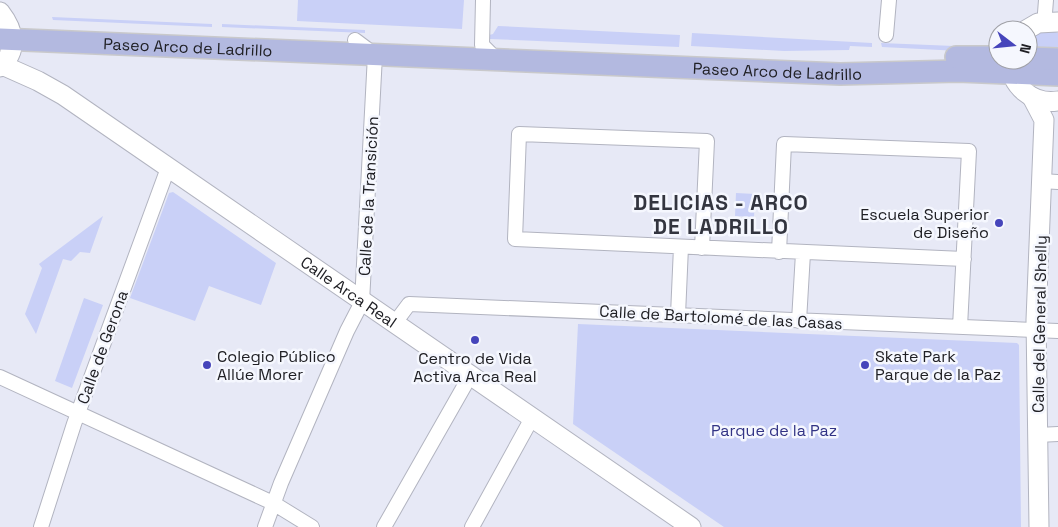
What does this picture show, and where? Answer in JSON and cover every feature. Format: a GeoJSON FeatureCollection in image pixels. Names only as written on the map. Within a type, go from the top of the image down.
{"type":"FeatureCollection","features":[{"type":"Feature","properties":{"kind":"main road","name":"Paseo Arco de Ladrillo"},"geometry":{"type":"LineString","coordinates":[[5,28],[375,55],[489,52],[871,61],[988,57]]}},
{"type":"Feature","properties":{"kind":"main road","name":"Paseo Arco de Ladrillo"},"geometry":{"type":"LineString","coordinates":[[5,28],[355,40],[489,52],[840,74],[988,69]]}},
{"type":"Feature","properties":{"kind":"main road"},"geometry":{"type":"LineString","coordinates":[[1038,59],[1058,60]]}},
{"type":"Feature","properties":{"kind":"main road","name":"Paseo Arco de Ladrillo"},"geometry":{"type":"LineString","coordinates":[[1029,70],[1058,75]]}},
{"type":"Feature","properties":{"kind":"street"},"geometry":{"type":"LineString","coordinates":[[483,0],[483,17],[489,52]]}},
{"type":"Feature","properties":{"kind":"street"},"geometry":{"type":"LineString","coordinates":[[886,35],[889,0]]}},
{"type":"Feature","properties":{"kind":"street"},"geometry":{"type":"LineString","coordinates":[[1,66],[10,54],[5,28]]}},
{"type":"Feature","properties":{"kind":"street"},"geometry":{"type":"LineString","coordinates":[[355,40],[375,55]]}},
{"type":"Feature","properties":{"kind":"street","name":"Calle de la Transición"},"geometry":{"type":"LineString","coordinates":[[265,527],[273,503],[347,331],[362,302],[375,55]]}},
{"type":"Feature","properties":{"kind":"street","name":"Calle Arca Real"},"geometry":{"type":"LineString","coordinates":[[1,66],[38,81],[63,95],[691,527]]}},
{"type":"Feature","properties":{"kind":"street"},"geometry":{"type":"LineString","coordinates":[[1012,70],[1022,90],[1032,98],[1044,120],[1058,102]]}},
{"type":"Feature","properties":{"kind":"street"},"geometry":{"type":"LineString","coordinates":[[1032,98],[1058,102]]}},
{"type":"Feature","properties":{"kind":"street","name":"Calle del General Shelly"},"geometry":{"type":"LineString","coordinates":[[1039,527],[1037,330],[1050,181],[1044,120]]}},
{"type":"Feature","properties":{"kind":"street"},"geometry":{"type":"LineString","coordinates":[[702,248],[707,141],[519,134],[515,239],[779,252],[964,259]]}},
{"type":"Feature","properties":{"kind":"street"},"geometry":{"type":"LineString","coordinates":[[779,252],[784,144],[969,151],[960,327]]}},
{"type":"Feature","properties":{"kind":"street","name":"Calle de Gerona"},"geometry":{"type":"LineString","coordinates":[[41,527],[78,413],[168,168]]}},
{"type":"Feature","properties":{"kind":"street"},"geometry":{"type":"LineString","coordinates":[[678,315],[681,247]]}},
{"type":"Feature","properties":{"kind":"street"},"geometry":{"type":"LineString","coordinates":[[798,321],[803,253]]}},
{"type":"Feature","properties":{"kind":"street","name":"Calle de Bartolomé de las Casas"},"geometry":{"type":"LineString","coordinates":[[394,324],[397,316],[409,304],[1058,331]]}},
{"type":"Feature","properties":{"kind":"street"},"geometry":{"type":"LineString","coordinates":[[384,527],[470,376]]}},
{"type":"Feature","properties":{"kind":"street"},"geometry":{"type":"LineString","coordinates":[[0,377],[273,503],[312,527]]}},
{"type":"Feature","properties":{"kind":"street"},"geometry":{"type":"LineString","coordinates":[[472,527],[532,418]]}},
{"type":"Feature","properties":{"kind":"street"},"geometry":{"type":"LineString","coordinates":[[1038,435],[1058,434]]}},
{"type":"Feature","properties":{"kind":"green space"},"geometry":{"type":"Polygon","coordinates":[[[298,0],[464,0],[462,29],[297,21],[298,0]]]}},
{"type":"Feature","properties":{"kind":"green space"},"geometry":{"type":"Polygon","coordinates":[[[52,17],[212,24],[212,27],[53,20],[52,17]]]}},
{"type":"Feature","properties":{"kind":"green space"},"geometry":{"type":"Polygon","coordinates":[[[222,24],[365,30],[365,33],[222,27],[222,24]]]}},
{"type":"Feature","properties":{"kind":"green space"},"geometry":{"type":"Polygon","coordinates":[[[498,26],[680,35],[679,47],[490,39],[489,35],[493,34],[498,26]]]}},
{"type":"Feature","properties":{"kind":"green space"},"geometry":{"type":"Polygon","coordinates":[[[1049,30],[1058,33],[1058,53],[1038,52],[1038,33],[1049,30]]]}},
{"type":"Feature","properties":{"kind":"green space"},"geometry":{"type":"Polygon","coordinates":[[[692,33],[872,43],[872,47],[850,46],[849,50],[784,51],[691,46],[692,33]]]}},
{"type":"Feature","properties":{"kind":"green space"},"geometry":{"type":"Polygon","coordinates":[[[881,43],[979,47],[979,52],[882,47],[881,43]]]}},
{"type":"Feature","properties":{"kind":"green space"},"geometry":{"type":"Polygon","coordinates":[[[173,192],[276,263],[261,305],[209,286],[195,321],[130,298],[169,193],[173,192]]]}},
{"type":"Feature","properties":{"kind":"green space"},"geometry":{"type":"Polygon","coordinates":[[[736,193],[755,194],[754,217],[735,216],[736,193]]]}},
{"type":"Feature","properties":{"kind":"green space"},"geometry":{"type":"Polygon","coordinates":[[[103,216],[90,253],[80,252],[71,261],[63,259],[36,334],[25,314],[42,268],[39,264],[103,216]]]}},
{"type":"Feature","properties":{"kind":"green space"},"geometry":{"type":"Polygon","coordinates":[[[84,298],[103,305],[72,388],[55,381],[84,298]]]}},
{"type":"Feature","properties":{"kind":"green space","name":"Parque de la Paz"},"geometry":{"type":"Polygon","coordinates":[[[578,324],[1017,343],[1019,345],[1021,527],[724,527],[573,424],[578,324]]]}},
{"type":"Feature","properties":{"kind":"place","name":"Escuela Superior de Diseño"},"geometry":{"type":"Point","coordinates":[999,223]}},
{"type":"Feature","properties":{"kind":"place","name":"Centro de Vida Activa Arca Real"},"geometry":{"type":"Point","coordinates":[475,340]}},
{"type":"Feature","properties":{"kind":"place","name":"Colegio Público Allúe Morer"},"geometry":{"type":"Point","coordinates":[207,365]}},
{"type":"Feature","properties":{"kind":"place","name":"Skate Park Parque de la Paz"},"geometry":{"type":"Point","coordinates":[865,365]}},
{"type":"Feature","properties":{"kind":"district","name":"DELICIAS - ARCO DE LADRILLO"},"geometry":{"type":"Point","coordinates":[721,215]}}]}
